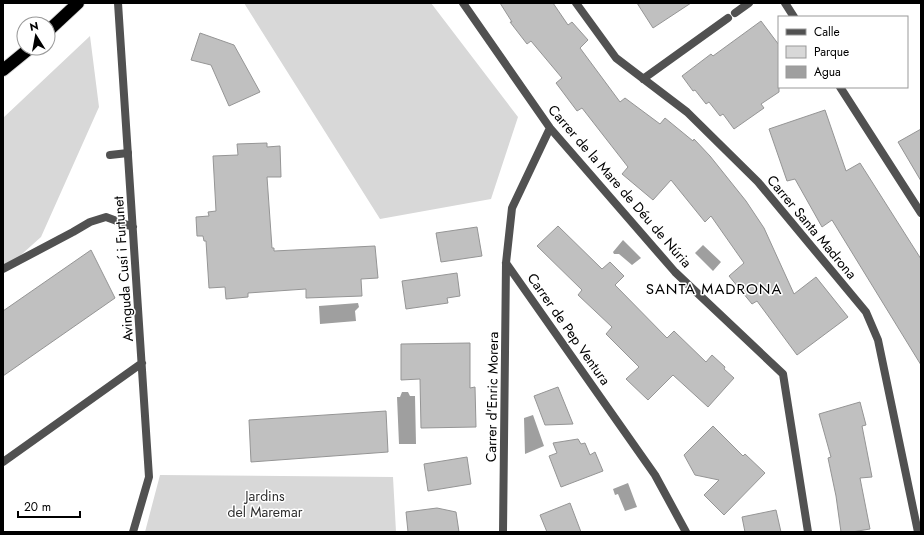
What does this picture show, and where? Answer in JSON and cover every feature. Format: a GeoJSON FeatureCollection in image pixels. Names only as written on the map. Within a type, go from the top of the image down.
{"type":"FeatureCollection","features":[{"type":"Feature","properties":{"kind":"highway"},"geometry":{"type":"LineString","coordinates":[[56,24],[78,3]]}},
{"type":"Feature","properties":{"kind":"highway"},"geometry":{"type":"LineString","coordinates":[[3,70],[20,56]]}},
{"type":"Feature","properties":{"kind":"street","name":"Avinguda Cusí i Furtunet"},"geometry":{"type":"LineString","coordinates":[[118,3],[149,477],[133,532]]}},
{"type":"Feature","properties":{"kind":"street","name":"Carrer de la Mare de Déu de Núria"},"geometry":{"type":"LineString","coordinates":[[463,3],[550,128],[675,272],[783,374],[808,532]]}},
{"type":"Feature","properties":{"kind":"street","name":"Carrer Santa Madrona"},"geometry":{"type":"LineString","coordinates":[[576,3],[616,58],[687,112],[758,182],[866,312],[878,340],[918,532]]}},
{"type":"Feature","properties":{"kind":"street"},"geometry":{"type":"LineString","coordinates":[[735,13],[749,3]]}},
{"type":"Feature","properties":{"kind":"street"},"geometry":{"type":"LineString","coordinates":[[785,3],[793,16]]}},
{"type":"Feature","properties":{"kind":"street"},"geometry":{"type":"LineString","coordinates":[[643,79],[728,18]]}},
{"type":"Feature","properties":{"kind":"street"},"geometry":{"type":"LineString","coordinates":[[841,88],[921,213]]}},
{"type":"Feature","properties":{"kind":"street"},"geometry":{"type":"LineString","coordinates":[[506,263],[512,208],[550,128]]}},
{"type":"Feature","properties":{"kind":"street"},"geometry":{"type":"LineString","coordinates":[[110,155],[128,153]]}},
{"type":"Feature","properties":{"kind":"street"},"geometry":{"type":"LineString","coordinates":[[3,269],[90,222],[106,217],[133,227]]}},
{"type":"Feature","properties":{"kind":"street","name":"Carrer d'Enric Morera"},"geometry":{"type":"LineString","coordinates":[[503,532],[506,263]]}},
{"type":"Feature","properties":{"kind":"street","name":"Carrer de Pep Ventura"},"geometry":{"type":"LineString","coordinates":[[506,263],[655,475],[686,532]]}},
{"type":"Feature","properties":{"kind":"street"},"geometry":{"type":"LineString","coordinates":[[3,462],[142,363]]}},
{"type":"Feature","properties":{"kind":"green space"},"geometry":{"type":"Polygon","coordinates":[[[244,3],[431,3],[518,117],[491,199],[380,219],[244,3]]]}},
{"type":"Feature","properties":{"kind":"green space"},"geometry":{"type":"Polygon","coordinates":[[[90,36],[99,107],[41,237],[3,271],[3,118],[90,36]]]}},
{"type":"Feature","properties":{"kind":"green space","name":"Jardins del Maremar"},"geometry":{"type":"Polygon","coordinates":[[[160,475],[393,477],[396,532],[145,532],[160,475]]]}},
{"type":"Feature","properties":{"kind":"water"},"geometry":{"type":"Polygon","coordinates":[[[623,240],[641,258],[632,265],[619,254],[614,254],[613,252],[623,240]]]}},
{"type":"Feature","properties":{"kind":"water"},"geometry":{"type":"Polygon","coordinates":[[[703,245],[721,262],[713,271],[695,253],[703,245]]]}},
{"type":"Feature","properties":{"kind":"water"},"geometry":{"type":"Polygon","coordinates":[[[358,303],[359,307],[355,311],[356,321],[320,324],[319,306],[358,303]]]}},
{"type":"Feature","properties":{"kind":"water"},"geometry":{"type":"Polygon","coordinates":[[[402,392],[408,392],[410,396],[415,396],[416,444],[399,444],[397,397],[400,397],[402,392]]]}},
{"type":"Feature","properties":{"kind":"water"},"geometry":{"type":"Polygon","coordinates":[[[533,415],[544,446],[525,454],[524,418],[533,415]]]}},
{"type":"Feature","properties":{"kind":"water"},"geometry":{"type":"Polygon","coordinates":[[[628,483],[637,507],[625,511],[618,494],[615,495],[613,489],[628,483]]]}},
{"type":"Feature","properties":{"kind":"building"},"geometry":{"type":"Polygon","coordinates":[[[500,3],[553,3],[568,25],[572,22],[588,40],[580,48],[620,102],[625,98],[660,124],[665,118],[693,141],[694,139],[710,156],[746,201],[764,228],[794,294],[816,277],[848,317],[797,355],[757,301],[752,304],[729,276],[744,263],[711,216],[705,222],[671,180],[653,200],[622,174],[628,167],[582,108],[577,111],[556,83],[562,78],[531,41],[527,44],[510,22],[512,22],[500,3]]]}},
{"type":"Feature","properties":{"kind":"building"},"geometry":{"type":"Polygon","coordinates":[[[637,3],[691,3],[653,28],[637,3]]]}},
{"type":"Feature","properties":{"kind":"building"},"geometry":{"type":"Polygon","coordinates":[[[761,21],[778,44],[779,92],[761,104],[764,108],[734,129],[723,114],[720,116],[709,102],[706,104],[695,90],[693,91],[682,76],[711,54],[713,56],[761,21]]]}},
{"type":"Feature","properties":{"kind":"building"},"geometry":{"type":"Polygon","coordinates":[[[200,33],[234,45],[260,92],[229,106],[211,65],[191,60],[200,33]]]}},
{"type":"Feature","properties":{"kind":"building"},"geometry":{"type":"Polygon","coordinates":[[[825,110],[846,171],[860,163],[921,259],[921,365],[832,220],[822,227],[795,179],[787,181],[769,129],[825,110]]]}},
{"type":"Feature","properties":{"kind":"building"},"geometry":{"type":"Polygon","coordinates":[[[921,129],[921,181],[898,142],[921,129]]]}},
{"type":"Feature","properties":{"kind":"building"},"geometry":{"type":"Polygon","coordinates":[[[267,143],[267,147],[280,146],[281,177],[267,177],[272,248],[274,248],[274,251],[375,246],[378,278],[361,279],[362,296],[306,298],[306,289],[248,293],[248,297],[226,299],[225,287],[209,288],[206,241],[204,241],[203,236],[197,236],[196,217],[209,216],[208,212],[216,211],[213,156],[238,155],[237,144],[267,143]]]}},
{"type":"Feature","properties":{"kind":"building"},"geometry":{"type":"Polygon","coordinates":[[[558,226],[602,269],[610,262],[624,276],[615,285],[667,338],[674,331],[706,362],[712,355],[725,367],[724,369],[734,378],[708,407],[673,375],[648,400],[626,379],[639,367],[606,334],[612,327],[578,295],[582,290],[537,246],[558,226]]]}},
{"type":"Feature","properties":{"kind":"building"},"geometry":{"type":"Polygon","coordinates":[[[477,227],[482,256],[441,262],[436,233],[477,227]]]}},
{"type":"Feature","properties":{"kind":"building"},"geometry":{"type":"Polygon","coordinates":[[[91,250],[115,298],[3,376],[3,311],[91,250]]]}},
{"type":"Feature","properties":{"kind":"building"},"geometry":{"type":"Polygon","coordinates":[[[457,273],[460,296],[447,298],[448,303],[406,309],[402,281],[457,273]]]}},
{"type":"Feature","properties":{"kind":"building"},"geometry":{"type":"Polygon","coordinates":[[[470,343],[470,388],[475,387],[476,427],[421,428],[420,379],[401,380],[401,344],[470,343]]]}},
{"type":"Feature","properties":{"kind":"building"},"geometry":{"type":"Polygon","coordinates":[[[558,387],[573,424],[545,425],[534,396],[558,387]]]}},
{"type":"Feature","properties":{"kind":"building"},"geometry":{"type":"Polygon","coordinates":[[[860,402],[866,425],[862,426],[872,477],[860,478],[870,529],[841,532],[836,496],[828,458],[831,457],[819,414],[860,402]]]}},
{"type":"Feature","properties":{"kind":"building"},"geometry":{"type":"Polygon","coordinates":[[[386,411],[388,452],[251,462],[249,420],[386,411]]]}},
{"type":"Feature","properties":{"kind":"building"},"geometry":{"type":"Polygon","coordinates":[[[713,426],[743,456],[745,454],[765,473],[724,515],[704,495],[719,480],[695,475],[684,455],[713,426]]]}},
{"type":"Feature","properties":{"kind":"building"},"geometry":{"type":"Polygon","coordinates":[[[578,439],[581,444],[585,443],[590,455],[595,452],[603,471],[561,487],[549,456],[557,453],[553,443],[578,439]]]}},
{"type":"Feature","properties":{"kind":"building"},"geometry":{"type":"Polygon","coordinates":[[[467,457],[471,484],[428,491],[424,464],[467,457]]]}},
{"type":"Feature","properties":{"kind":"building"},"geometry":{"type":"Polygon","coordinates":[[[570,503],[581,532],[547,532],[540,515],[570,503]]]}},
{"type":"Feature","properties":{"kind":"building"},"geometry":{"type":"Polygon","coordinates":[[[437,508],[456,512],[459,532],[408,532],[406,512],[437,508]]]}},
{"type":"Feature","properties":{"kind":"building"},"geometry":{"type":"Polygon","coordinates":[[[776,510],[781,532],[745,532],[742,517],[776,510]]]}},
{"type":"Feature","properties":{"kind":"district","name":"SANTA MADRONA"},"geometry":{"type":"Point","coordinates":[714,289]}}]}
